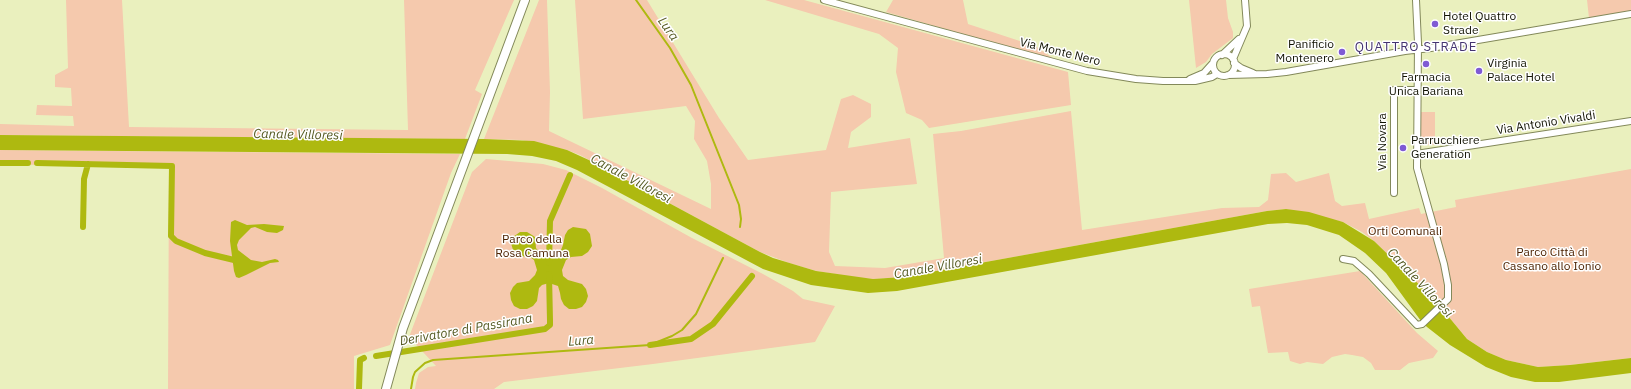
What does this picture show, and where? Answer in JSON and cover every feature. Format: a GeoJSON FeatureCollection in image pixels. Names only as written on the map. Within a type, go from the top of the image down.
{"type":"FeatureCollection","features":[{"type":"Feature","properties":{"kind":"main road"},"geometry":{"type":"LineString","coordinates":[[386,388],[403,328],[459,174],[525,1]]}},
{"type":"Feature","properties":{"kind":"street","name":"Via Monte Nero"},"geometry":{"type":"LineString","coordinates":[[824,0],[1087,71],[1136,79],[1201,80],[1218,74]]}},
{"type":"Feature","properties":{"kind":"street"},"geometry":{"type":"LineString","coordinates":[[1228,75],[1234,70],[1233,61],[1247,21],[1245,0]]}},
{"type":"Feature","properties":{"kind":"street"},"geometry":{"type":"LineString","coordinates":[[1343,259],[1354,261],[1390,295],[1416,324],[1422,324],[1446,303],[1449,296],[1448,285],[1420,179],[1416,154],[1418,48],[1416,0]]}},
{"type":"Feature","properties":{"kind":"street"},"geometry":{"type":"LineString","coordinates":[[1242,37],[1222,55],[1216,58],[1213,63],[1214,70],[1218,74],[1224,76],[1275,74],[1418,48],[1431,48],[1631,14]]}},
{"type":"Feature","properties":{"kind":"street"},"geometry":{"type":"LineString","coordinates":[[1222,55],[1228,56],[1241,68],[1258,74]]}},
{"type":"Feature","properties":{"kind":"street","name":"Via Monte Nero"},"geometry":{"type":"LineString","coordinates":[[1186,80],[1204,73],[1213,63]]}},
{"type":"Feature","properties":{"kind":"street","name":"Via Novara"},"geometry":{"type":"LineString","coordinates":[[1394,193],[1394,90],[1417,90]]}},
{"type":"Feature","properties":{"kind":"street","name":"Via Antonio Vivaldi"},"geometry":{"type":"LineString","coordinates":[[1416,154],[1631,121]]}},
{"type":"Feature","properties":{"kind":"green space"},"geometry":{"type":"Polygon","coordinates":[[[66,0],[122,0],[129,127],[408,130],[404,0],[514,0],[475,90],[482,94],[465,139],[0,135],[0,124],[74,126],[73,116],[36,115],[37,105],[72,106],[71,88],[55,87],[55,75],[68,68],[66,0]]]}},
{"type":"Feature","properties":{"kind":"green space"},"geometry":{"type":"Polygon","coordinates":[[[539,0],[547,0],[550,92],[549,131],[711,209],[711,184],[707,161],[694,139],[695,121],[686,106],[583,119],[575,0],[647,0],[719,118],[748,160],[826,150],[841,99],[853,95],[871,104],[871,117],[851,132],[848,148],[910,138],[917,184],[831,192],[829,252],[835,266],[885,268],[944,258],[933,134],[961,131],[1071,111],[1082,230],[1222,208],[1259,207],[1268,200],[1271,174],[1286,173],[1296,182],[1329,173],[1335,201],[1342,206],[1365,203],[1369,219],[1419,208],[1421,214],[1456,207],[1455,200],[1631,169],[1631,358],[1538,367],[1506,360],[1487,352],[1467,339],[1434,299],[1374,241],[1362,232],[1343,222],[1286,209],[1267,211],[903,277],[873,279],[860,278],[816,271],[789,263],[760,252],[580,155],[567,150],[522,140],[484,139],[539,0]]]}},
{"type":"Feature","properties":{"kind":"green space"},"geometry":{"type":"Polygon","coordinates":[[[765,0],[804,0],[1068,72],[1071,105],[929,128],[922,120],[906,113],[896,72],[898,48],[879,34],[765,0]]]}},
{"type":"Feature","properties":{"kind":"green space"},"geometry":{"type":"Polygon","coordinates":[[[893,0],[963,0],[968,24],[1035,46],[1057,61],[886,12],[893,0]]]}},
{"type":"Feature","properties":{"kind":"green space"},"geometry":{"type":"Polygon","coordinates":[[[1189,0],[1226,0],[1228,18],[1233,32],[1233,38],[1212,54],[1206,62],[1196,68],[1189,0]]]}},
{"type":"Feature","properties":{"kind":"green space"},"geometry":{"type":"Polygon","coordinates":[[[1587,0],[1631,0],[1631,12],[1589,18],[1587,0]]]}},
{"type":"Feature","properties":{"kind":"green space"},"geometry":{"type":"Polygon","coordinates":[[[1419,112],[1435,112],[1435,145],[1419,145],[1419,112]]]}},
{"type":"Feature","properties":{"kind":"green space"},"geometry":{"type":"Polygon","coordinates":[[[0,150],[460,154],[451,173],[390,345],[354,356],[354,389],[168,389],[169,168],[0,164],[0,150]]]}},
{"type":"Feature","properties":{"kind":"green space","name":"Parco della Rosa Camuna"},"geometry":{"type":"Polygon","coordinates":[[[486,159],[543,164],[566,170],[602,188],[692,238],[763,274],[793,291],[803,299],[835,306],[815,342],[504,382],[494,389],[415,389],[419,373],[428,367],[436,366],[409,337],[472,172],[486,159]]]}},
{"type":"Feature","properties":{"kind":"green space"},"geometry":{"type":"Polygon","coordinates":[[[1360,271],[1417,333],[1438,351],[1433,358],[1409,363],[1400,370],[1375,370],[1371,363],[1363,357],[1352,355],[1345,354],[1332,357],[1323,364],[1307,362],[1300,364],[1290,361],[1288,352],[1268,353],[1260,306],[1252,307],[1249,289],[1360,271]]]}},
{"type":"Feature","properties":{"kind":"shaded area"},"geometry":{"type":"Polygon","coordinates":[[[0,135],[484,139],[534,141],[567,150],[591,161],[773,258],[816,271],[873,279],[903,277],[1267,211],[1286,209],[1309,212],[1343,222],[1374,241],[1434,299],[1467,339],[1487,352],[1506,360],[1538,367],[1631,358],[1631,373],[1559,382],[1535,382],[1511,377],[1486,367],[1450,345],[1427,327],[1386,273],[1365,253],[1339,235],[1307,225],[1287,223],[1268,224],[897,291],[868,293],[811,285],[763,269],[577,170],[556,161],[532,156],[507,154],[0,150],[0,135]]]}},
{"type":"Feature","properties":{"kind":"shaded area"},"geometry":{"type":"Polygon","coordinates":[[[235,220],[247,225],[264,224],[284,226],[283,230],[277,233],[267,232],[255,227],[251,228],[239,240],[237,245],[238,250],[251,260],[262,262],[275,259],[279,262],[270,263],[239,278],[236,277],[230,241],[231,222],[235,220]]]}},
{"type":"Feature","properties":{"kind":"shaded area"},"geometry":{"type":"Polygon","coordinates":[[[573,227],[586,229],[590,234],[592,246],[588,252],[582,256],[571,257],[566,260],[562,270],[563,276],[568,280],[582,284],[586,289],[588,296],[586,302],[582,307],[569,309],[564,305],[561,299],[558,286],[549,283],[542,285],[539,288],[537,301],[533,306],[527,309],[520,309],[514,306],[510,293],[513,287],[517,283],[529,281],[535,275],[537,270],[534,260],[530,257],[520,256],[513,250],[511,243],[513,237],[520,232],[527,232],[535,237],[536,248],[539,252],[546,256],[552,256],[561,250],[565,235],[568,230],[573,227]]]}},
{"type":"Feature","properties":{"kind":"waterway","name":"Lura"},"geometry":{"type":"LineString","coordinates":[[636,0],[670,48],[691,85],[739,205],[741,219],[740,227]]}},
{"type":"Feature","properties":{"kind":"waterway"},"geometry":{"type":"LineString","coordinates":[[0,163],[28,163]]}},
{"type":"Feature","properties":{"kind":"waterway"},"geometry":{"type":"LineString","coordinates":[[37,163],[172,166],[171,236],[176,241],[205,253],[234,260]]}},
{"type":"Feature","properties":{"kind":"waterway"},"geometry":{"type":"LineString","coordinates":[[83,227],[84,179],[88,164]]}},
{"type":"Feature","properties":{"kind":"waterway","name":"Derivatore di Passirana"},"geometry":{"type":"LineString","coordinates":[[549,263],[550,221],[570,175]]}},
{"type":"Feature","properties":{"kind":"waterway","name":"Lura"},"geometry":{"type":"LineString","coordinates":[[411,389],[415,372],[425,363],[433,360],[650,345],[672,336],[682,330],[696,314],[723,258]]}},
{"type":"Feature","properties":{"kind":"waterway","name":"Derivatore di Passirana"},"geometry":{"type":"LineString","coordinates":[[376,356],[545,329],[550,325],[549,274]]}},
{"type":"Feature","properties":{"kind":"waterway"},"geometry":{"type":"LineString","coordinates":[[650,345],[691,339],[713,324],[752,276]]}},
{"type":"Feature","properties":{"kind":"waterway","name":"Derivatore di Passirana"},"geometry":{"type":"LineString","coordinates":[[359,389],[360,360],[364,358]]}},
{"type":"Feature","properties":{"kind":"place","name":"Hotel Quattro Strade"},"geometry":{"type":"Point","coordinates":[1435,24]}},
{"type":"Feature","properties":{"kind":"place","name":"Panificio Montenero"},"geometry":{"type":"Point","coordinates":[1342,52]}},
{"type":"Feature","properties":{"kind":"place","name":"Farmacia Unica Bariana"},"geometry":{"type":"Point","coordinates":[1426,64]}},
{"type":"Feature","properties":{"kind":"place","name":"Virginia Palace Hotel"},"geometry":{"type":"Point","coordinates":[1479,71]}},
{"type":"Feature","properties":{"kind":"place","name":"Parrucchiere Generation"},"geometry":{"type":"Point","coordinates":[1403,148]}},
{"type":"Feature","properties":{"kind":"district","name":"QUATTRO STRADE"},"geometry":{"type":"Point","coordinates":[1416,47]}},
{"type":"Feature","properties":{"kind":"water label","name":"Canale Villoresi"},"geometry":{"type":"Point","coordinates":[298,135]}},
{"type":"Feature","properties":{"kind":"water label","name":"Canale Villoresi"},"geometry":{"type":"Point","coordinates":[631,179]}},
{"type":"Feature","properties":{"kind":"water label","name":"Canale Villoresi"},"geometry":{"type":"Point","coordinates":[938,267]}},
{"type":"Feature","properties":{"kind":"water label","name":"Canale Villoresi"},"geometry":{"type":"Point","coordinates":[1420,283]}},
{"type":"Feature","properties":{"kind":"park label","name":"Orti Comunali"},"geometry":{"type":"Point","coordinates":[1405,232]}},
{"type":"Feature","properties":{"kind":"park label","name":"Parco Città di Cassano allo Ionio"},"geometry":{"type":"Point","coordinates":[1552,260]}}]}
